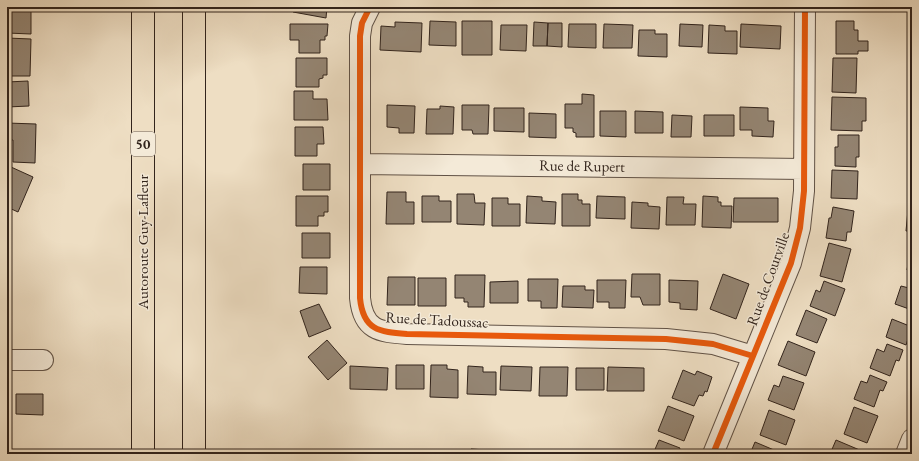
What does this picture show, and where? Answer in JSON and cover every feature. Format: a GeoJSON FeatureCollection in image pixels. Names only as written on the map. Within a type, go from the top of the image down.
{"type":"FeatureCollection","features":[{"type":"Feature","properties":{"kind":"highway","name":"Autoroute Guy-Lafleur"},"geometry":{"type":"LineString","coordinates":[[143,7],[143,454]]}},
{"type":"Feature","properties":{"kind":"highway"},"geometry":{"type":"LineString","coordinates":[[194,7],[194,454]]}},
{"type":"Feature","properties":{"kind":"street","name":"Rue de Tadoussac"},"geometry":{"type":"LineString","coordinates":[[370,7],[362,23],[360,36],[360,298],[364,316],[370,325],[379,331],[407,334],[666,339],[714,344],[753,356]]}},
{"type":"Feature","properties":{"kind":"street","name":"Rue de Courville"},"geometry":{"type":"LineString","coordinates":[[713,454],[791,263],[796,245],[803,208],[805,7]]}},
{"type":"Feature","properties":{"kind":"street","name":"Rue de Rupert"},"geometry":{"type":"LineString","coordinates":[[360,164],[804,169]]}},
{"type":"Feature","properties":{"kind":"street"},"geometry":{"type":"LineString","coordinates":[[7,360],[43,360]]}},
{"type":"Feature","properties":{"kind":"street"},"geometry":{"type":"LineString","coordinates":[[906,454],[912,439]]}},
{"type":"Feature","properties":{"kind":"building"},"geometry":{"type":"Polygon","coordinates":[[[7,7],[31,7],[31,34],[7,33],[7,7]]]}},
{"type":"Feature","properties":{"kind":"building"},"geometry":{"type":"Polygon","coordinates":[[[294,7],[327,7],[326,18],[293,12],[294,7]]]}},
{"type":"Feature","properties":{"kind":"building"},"geometry":{"type":"Polygon","coordinates":[[[430,21],[456,22],[456,46],[429,45],[430,21]]]}},
{"type":"Feature","properties":{"kind":"building"},"geometry":{"type":"Polygon","coordinates":[[[462,21],[492,21],[492,55],[462,55],[462,21]]]}},
{"type":"Feature","properties":{"kind":"building"},"geometry":{"type":"Polygon","coordinates":[[[836,21],[854,21],[854,30],[858,30],[858,41],[868,41],[868,51],[858,51],[858,54],[836,54],[836,21]]]}},
{"type":"Feature","properties":{"kind":"building"},"geometry":{"type":"Polygon","coordinates":[[[395,22],[422,23],[421,52],[380,50],[381,26],[395,27],[395,22]]]}},
{"type":"Feature","properties":{"kind":"building"},"geometry":{"type":"Polygon","coordinates":[[[534,22],[548,23],[547,46],[533,46],[534,22]]]}},
{"type":"Feature","properties":{"kind":"building"},"geometry":{"type":"Polygon","coordinates":[[[548,23],[562,23],[562,47],[547,46],[548,23]]]}},
{"type":"Feature","properties":{"kind":"building"},"geometry":{"type":"Polygon","coordinates":[[[290,24],[328,24],[327,36],[325,36],[325,40],[320,40],[320,53],[299,53],[299,40],[290,40],[290,24]]]}},
{"type":"Feature","properties":{"kind":"building"},"geometry":{"type":"Polygon","coordinates":[[[569,24],[596,24],[596,48],[568,47],[569,24]]]}},
{"type":"Feature","properties":{"kind":"building"},"geometry":{"type":"Polygon","coordinates":[[[604,24],[633,25],[632,48],[603,48],[604,24]]]}},
{"type":"Feature","properties":{"kind":"building"},"geometry":{"type":"Polygon","coordinates":[[[680,24],[703,25],[702,47],[679,46],[680,24]]]}},
{"type":"Feature","properties":{"kind":"building"},"geometry":{"type":"Polygon","coordinates":[[[741,24],[781,26],[780,49],[740,47],[741,24]]]}},
{"type":"Feature","properties":{"kind":"building"},"geometry":{"type":"Polygon","coordinates":[[[501,25],[527,25],[526,51],[500,50],[501,25]]]}},
{"type":"Feature","properties":{"kind":"building"},"geometry":{"type":"Polygon","coordinates":[[[709,25],[725,26],[725,31],[737,31],[737,54],[708,53],[709,25]]]}},
{"type":"Feature","properties":{"kind":"building"},"geometry":{"type":"Polygon","coordinates":[[[639,30],[655,30],[655,34],[667,34],[667,57],[638,56],[639,30]]]}},
{"type":"Feature","properties":{"kind":"building"},"geometry":{"type":"Polygon","coordinates":[[[7,38],[31,39],[30,76],[7,76],[7,38]]]}},
{"type":"Feature","properties":{"kind":"building"},"geometry":{"type":"Polygon","coordinates":[[[296,58],[327,58],[327,75],[323,75],[323,78],[319,79],[319,87],[296,87],[296,58]]]}},
{"type":"Feature","properties":{"kind":"building"},"geometry":{"type":"Polygon","coordinates":[[[833,58],[857,58],[856,93],[832,92],[833,58]]]}},
{"type":"Feature","properties":{"kind":"building"},"geometry":{"type":"Polygon","coordinates":[[[28,81],[29,106],[7,107],[7,82],[28,81]]]}},
{"type":"Feature","properties":{"kind":"building"},"geometry":{"type":"Polygon","coordinates":[[[294,91],[313,91],[313,99],[327,99],[328,120],[294,120],[294,91]]]}},
{"type":"Feature","properties":{"kind":"building"},"geometry":{"type":"Polygon","coordinates":[[[582,94],[594,95],[594,137],[576,137],[576,133],[573,132],[573,128],[565,128],[565,104],[582,104],[582,94]]]}},
{"type":"Feature","properties":{"kind":"building"},"geometry":{"type":"Polygon","coordinates":[[[832,97],[866,98],[866,121],[862,121],[862,131],[831,130],[832,97]]]}},
{"type":"Feature","properties":{"kind":"building"},"geometry":{"type":"Polygon","coordinates":[[[387,105],[415,106],[414,133],[399,133],[399,128],[387,127],[387,105]]]}},
{"type":"Feature","properties":{"kind":"building"},"geometry":{"type":"Polygon","coordinates":[[[462,105],[489,105],[488,134],[473,134],[472,130],[462,130],[462,105]]]}},
{"type":"Feature","properties":{"kind":"building"},"geometry":{"type":"Polygon","coordinates":[[[440,106],[454,107],[453,134],[426,134],[427,109],[440,109],[440,106]]]}},
{"type":"Feature","properties":{"kind":"building"},"geometry":{"type":"Polygon","coordinates":[[[740,107],[768,108],[768,121],[774,121],[773,137],[752,136],[752,130],[740,130],[740,107]]]}},
{"type":"Feature","properties":{"kind":"building"},"geometry":{"type":"Polygon","coordinates":[[[494,108],[524,108],[524,132],[494,131],[494,108]]]}},
{"type":"Feature","properties":{"kind":"building"},"geometry":{"type":"Polygon","coordinates":[[[600,111],[626,111],[626,137],[600,136],[600,111]]]}},
{"type":"Feature","properties":{"kind":"building"},"geometry":{"type":"Polygon","coordinates":[[[635,111],[663,112],[663,133],[635,133],[635,111]]]}},
{"type":"Feature","properties":{"kind":"building"},"geometry":{"type":"Polygon","coordinates":[[[529,113],[556,114],[556,138],[529,137],[529,113]]]}},
{"type":"Feature","properties":{"kind":"building"},"geometry":{"type":"Polygon","coordinates":[[[672,115],[692,116],[691,137],[671,137],[672,115]]]}},
{"type":"Feature","properties":{"kind":"building"},"geometry":{"type":"Polygon","coordinates":[[[704,115],[734,115],[734,136],[704,136],[704,115]]]}},
{"type":"Feature","properties":{"kind":"building"},"geometry":{"type":"Polygon","coordinates":[[[7,123],[36,124],[35,163],[13,162],[13,140],[7,140],[7,123]]]}},
{"type":"Feature","properties":{"kind":"building"},"geometry":{"type":"Polygon","coordinates":[[[295,127],[323,127],[324,144],[317,144],[317,156],[295,156],[295,127]]]}},
{"type":"Feature","properties":{"kind":"building"},"geometry":{"type":"Polygon","coordinates":[[[909,131],[912,131],[912,160],[909,160],[909,131]]]}},
{"type":"Feature","properties":{"kind":"building"},"geometry":{"type":"Polygon","coordinates":[[[838,135],[859,135],[859,157],[856,157],[856,167],[835,166],[835,147],[838,147],[838,135]]]}},
{"type":"Feature","properties":{"kind":"building"},"geometry":{"type":"Polygon","coordinates":[[[303,164],[330,164],[330,190],[303,190],[303,164]]]}},
{"type":"Feature","properties":{"kind":"building"},"geometry":{"type":"Polygon","coordinates":[[[11,167],[33,177],[18,212],[7,207],[7,176],[11,167]]]}},
{"type":"Feature","properties":{"kind":"building"},"geometry":{"type":"Polygon","coordinates":[[[832,170],[858,171],[857,199],[831,198],[832,170]]]}},
{"type":"Feature","properties":{"kind":"building"},"geometry":{"type":"Polygon","coordinates":[[[387,192],[406,192],[406,202],[414,202],[414,224],[386,224],[387,192]]]}},
{"type":"Feature","properties":{"kind":"building"},"geometry":{"type":"Polygon","coordinates":[[[457,194],[474,194],[475,203],[485,203],[484,225],[457,224],[457,194]]]}},
{"type":"Feature","properties":{"kind":"building"},"geometry":{"type":"Polygon","coordinates":[[[562,194],[578,194],[578,200],[582,200],[582,204],[590,204],[590,226],[562,226],[562,194]]]}},
{"type":"Feature","properties":{"kind":"building"},"geometry":{"type":"Polygon","coordinates":[[[296,196],[328,196],[328,212],[324,212],[324,216],[318,216],[318,226],[296,226],[296,196]]]}},
{"type":"Feature","properties":{"kind":"building"},"geometry":{"type":"Polygon","coordinates":[[[422,196],[439,196],[439,201],[451,201],[451,222],[422,222],[422,196]]]}},
{"type":"Feature","properties":{"kind":"building"},"geometry":{"type":"Polygon","coordinates":[[[527,196],[542,197],[542,201],[556,202],[555,224],[526,223],[527,196]]]}},
{"type":"Feature","properties":{"kind":"building"},"geometry":{"type":"Polygon","coordinates":[[[597,196],[625,197],[625,219],[596,218],[597,196]]]}},
{"type":"Feature","properties":{"kind":"building"},"geometry":{"type":"Polygon","coordinates":[[[703,196],[718,197],[718,202],[721,202],[721,206],[732,206],[731,228],[702,227],[703,196]]]}},
{"type":"Feature","properties":{"kind":"building"},"geometry":{"type":"Polygon","coordinates":[[[667,197],[684,197],[683,204],[696,204],[695,225],[666,225],[667,197]]]}},
{"type":"Feature","properties":{"kind":"building"},"geometry":{"type":"Polygon","coordinates":[[[492,198],[508,198],[508,204],[520,204],[520,226],[492,226],[492,198]]]}},
{"type":"Feature","properties":{"kind":"building"},"geometry":{"type":"Polygon","coordinates":[[[734,198],[778,198],[778,222],[733,222],[734,198]]]}},
{"type":"Feature","properties":{"kind":"building"},"geometry":{"type":"Polygon","coordinates":[[[909,199],[912,200],[912,231],[906,231],[909,199]]]}},
{"type":"Feature","properties":{"kind":"building"},"geometry":{"type":"Polygon","coordinates":[[[632,202],[648,203],[648,206],[660,207],[659,229],[631,228],[632,202]]]}},
{"type":"Feature","properties":{"kind":"building"},"geometry":{"type":"Polygon","coordinates":[[[833,207],[854,211],[851,232],[847,232],[846,241],[826,238],[829,218],[831,218],[833,207]]]}},
{"type":"Feature","properties":{"kind":"building"},"geometry":{"type":"Polygon","coordinates":[[[302,233],[330,233],[330,258],[302,258],[302,233]]]}},
{"type":"Feature","properties":{"kind":"building"},"geometry":{"type":"Polygon","coordinates":[[[912,239],[912,271],[907,270],[912,239]]]}},
{"type":"Feature","properties":{"kind":"building"},"geometry":{"type":"Polygon","coordinates":[[[829,243],[851,249],[842,282],[820,276],[829,243]]]}},
{"type":"Feature","properties":{"kind":"building"},"geometry":{"type":"Polygon","coordinates":[[[300,267],[327,267],[327,294],[299,293],[300,267]]]}},
{"type":"Feature","properties":{"kind":"building"},"geometry":{"type":"Polygon","coordinates":[[[632,274],[660,274],[660,305],[643,305],[640,297],[631,297],[632,274]]]}},
{"type":"Feature","properties":{"kind":"building"},"geometry":{"type":"Polygon","coordinates":[[[723,274],[749,284],[736,319],[710,309],[723,274]]]}},
{"type":"Feature","properties":{"kind":"building"},"geometry":{"type":"Polygon","coordinates":[[[455,275],[485,275],[484,307],[468,307],[468,302],[464,302],[464,298],[455,298],[455,275]]]}},
{"type":"Feature","properties":{"kind":"building"},"geometry":{"type":"Polygon","coordinates":[[[388,277],[415,277],[415,305],[387,305],[388,277]]]}},
{"type":"Feature","properties":{"kind":"building"},"geometry":{"type":"Polygon","coordinates":[[[418,278],[446,278],[446,306],[418,306],[418,278]]]}},
{"type":"Feature","properties":{"kind":"building"},"geometry":{"type":"Polygon","coordinates":[[[528,279],[558,279],[557,308],[541,308],[541,301],[528,301],[528,279]]]}},
{"type":"Feature","properties":{"kind":"building"},"geometry":{"type":"Polygon","coordinates":[[[597,280],[626,280],[625,308],[609,308],[609,302],[597,302],[597,280]]]}},
{"type":"Feature","properties":{"kind":"building"},"geometry":{"type":"Polygon","coordinates":[[[669,280],[698,281],[697,310],[680,309],[680,303],[669,302],[669,280]]]}},
{"type":"Feature","properties":{"kind":"building"},"geometry":{"type":"Polygon","coordinates":[[[518,281],[518,303],[490,303],[490,282],[518,281]]]}},
{"type":"Feature","properties":{"kind":"building"},"geometry":{"type":"Polygon","coordinates":[[[824,281],[845,289],[835,316],[810,306],[816,290],[820,292],[824,281]]]}},
{"type":"Feature","properties":{"kind":"building"},"geometry":{"type":"Polygon","coordinates":[[[911,281],[912,310],[895,304],[901,286],[909,288],[911,281]]]}},
{"type":"Feature","properties":{"kind":"building"},"geometry":{"type":"Polygon","coordinates":[[[563,286],[585,286],[585,290],[594,290],[593,308],[562,307],[563,286]]]}},
{"type":"Feature","properties":{"kind":"building"},"geometry":{"type":"Polygon","coordinates":[[[319,304],[331,328],[309,337],[300,311],[319,304]]]}},
{"type":"Feature","properties":{"kind":"building"},"geometry":{"type":"Polygon","coordinates":[[[806,310],[827,319],[817,343],[796,335],[806,310]]]}},
{"type":"Feature","properties":{"kind":"building"},"geometry":{"type":"Polygon","coordinates":[[[892,319],[912,327],[906,345],[886,337],[892,319]]]}},
{"type":"Feature","properties":{"kind":"building"},"geometry":{"type":"Polygon","coordinates":[[[327,340],[347,363],[328,380],[308,357],[327,340]]]}},
{"type":"Feature","properties":{"kind":"building"},"geometry":{"type":"Polygon","coordinates":[[[788,341],[815,352],[806,376],[778,365],[788,341]]]}},
{"type":"Feature","properties":{"kind":"building"},"geometry":{"type":"Polygon","coordinates":[[[887,344],[903,350],[899,361],[896,360],[890,376],[870,368],[877,349],[884,352],[887,344]]]}},
{"type":"Feature","properties":{"kind":"building"},"geometry":{"type":"Polygon","coordinates":[[[396,365],[424,365],[424,389],[396,389],[396,365]]]}},
{"type":"Feature","properties":{"kind":"building"},"geometry":{"type":"Polygon","coordinates":[[[431,365],[447,365],[447,369],[458,370],[458,398],[430,397],[431,365]]]}},
{"type":"Feature","properties":{"kind":"building"},"geometry":{"type":"Polygon","coordinates":[[[350,366],[388,368],[387,390],[350,389],[350,366]]]}},
{"type":"Feature","properties":{"kind":"building"},"geometry":{"type":"Polygon","coordinates":[[[468,366],[483,367],[483,372],[496,372],[496,395],[467,394],[468,366]]]}},
{"type":"Feature","properties":{"kind":"building"},"geometry":{"type":"Polygon","coordinates":[[[501,366],[532,367],[531,391],[500,390],[501,366]]]}},
{"type":"Feature","properties":{"kind":"building"},"geometry":{"type":"Polygon","coordinates":[[[540,367],[568,367],[567,396],[539,396],[540,367]]]}},
{"type":"Feature","properties":{"kind":"building"},"geometry":{"type":"Polygon","coordinates":[[[608,367],[644,368],[644,391],[607,391],[608,367]]]}},
{"type":"Feature","properties":{"kind":"building"},"geometry":{"type":"Polygon","coordinates":[[[576,368],[604,368],[604,390],[576,390],[576,368]]]}},
{"type":"Feature","properties":{"kind":"building"},"geometry":{"type":"Polygon","coordinates":[[[683,370],[695,375],[697,371],[712,377],[707,392],[705,391],[703,396],[699,395],[694,406],[672,398],[683,370]]]}},
{"type":"Feature","properties":{"kind":"building"},"geometry":{"type":"Polygon","coordinates":[[[870,375],[887,382],[883,391],[880,390],[874,407],[854,399],[861,381],[867,383],[870,375]]]}},
{"type":"Feature","properties":{"kind":"building"},"geometry":{"type":"Polygon","coordinates":[[[783,376],[804,383],[794,410],[768,400],[774,385],[779,387],[783,376]]]}},
{"type":"Feature","properties":{"kind":"building"},"geometry":{"type":"Polygon","coordinates":[[[16,394],[43,394],[43,415],[16,414],[16,394]]]}},
{"type":"Feature","properties":{"kind":"building"},"geometry":{"type":"Polygon","coordinates":[[[668,406],[694,416],[684,441],[658,431],[668,406]]]}},
{"type":"Feature","properties":{"kind":"building"},"geometry":{"type":"Polygon","coordinates":[[[854,407],[878,416],[867,443],[844,434],[854,407]]]}},
{"type":"Feature","properties":{"kind":"building"},"geometry":{"type":"Polygon","coordinates":[[[769,410],[795,420],[786,445],[760,435],[769,410]]]}},
{"type":"Feature","properties":{"kind":"building"},"geometry":{"type":"Polygon","coordinates":[[[659,440],[680,448],[678,454],[653,454],[659,440]]]}},
{"type":"Feature","properties":{"kind":"building"},"geometry":{"type":"Polygon","coordinates":[[[836,440],[862,451],[861,454],[830,454],[836,440]]]}},
{"type":"Feature","properties":{"kind":"building"},"geometry":{"type":"Polygon","coordinates":[[[755,442],[774,450],[772,454],[750,454],[755,442]]]}},
{"type":"Feature","properties":{"kind":"building"},"geometry":{"type":"Polygon","coordinates":[[[471,449],[487,450],[487,454],[471,454],[471,449]]]}},
{"type":"Feature","properties":{"kind":"building"},"geometry":{"type":"Polygon","coordinates":[[[403,450],[403,454],[386,453],[403,450]]]}},
{"type":"Feature","properties":{"kind":"building"},"geometry":{"type":"Polygon","coordinates":[[[487,450],[504,450],[504,454],[487,454],[487,450]]]}},
{"type":"Feature","properties":{"kind":"cycle path"},"geometry":{"type":"LineString","coordinates":[[370,7],[362,23],[360,36],[360,298],[362,309],[369,323],[381,330],[407,334],[666,339],[713,344],[753,356]]}},
{"type":"Feature","properties":{"kind":"cycle path"},"geometry":{"type":"LineString","coordinates":[[713,454],[791,263],[800,228],[804,191],[805,7]]}}]}
